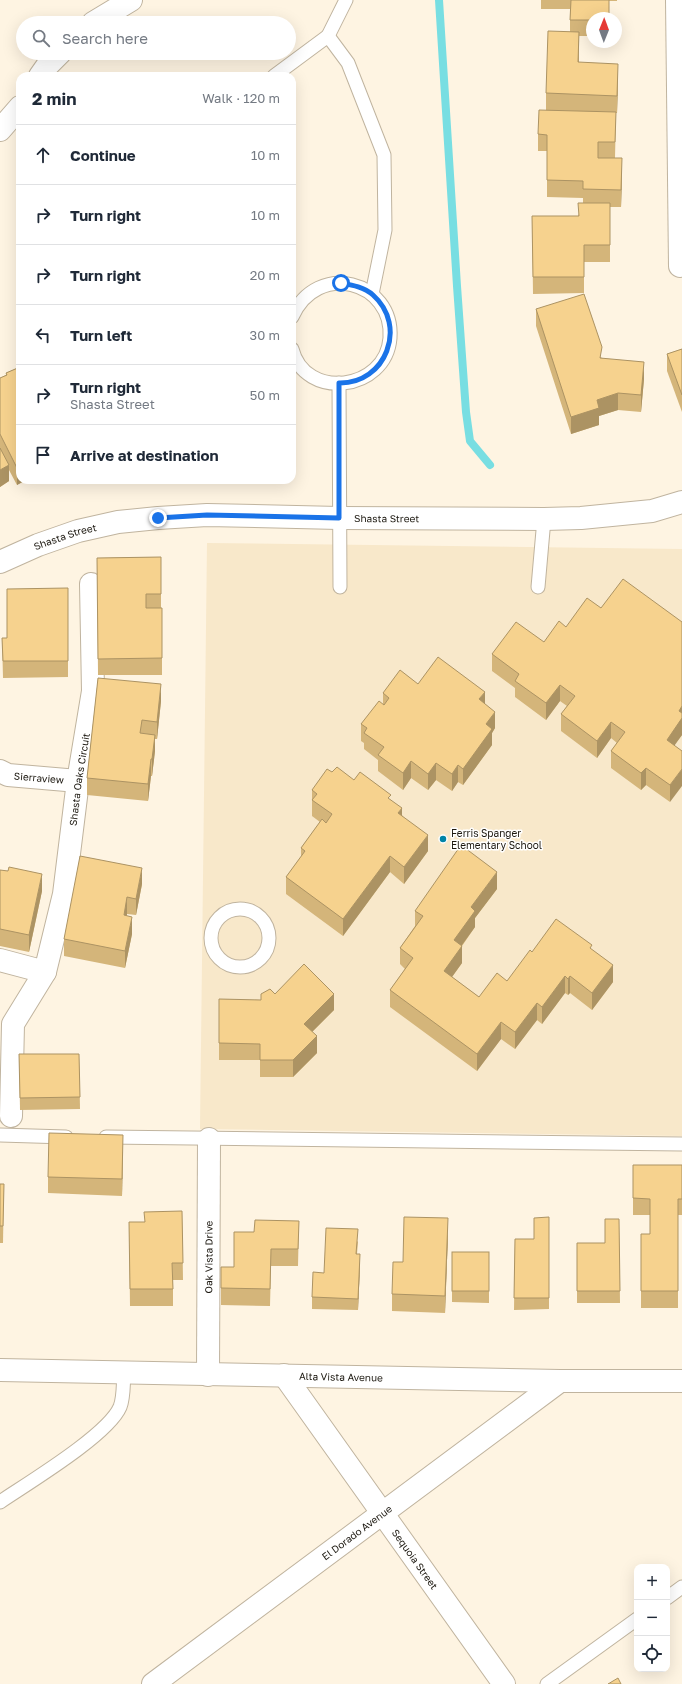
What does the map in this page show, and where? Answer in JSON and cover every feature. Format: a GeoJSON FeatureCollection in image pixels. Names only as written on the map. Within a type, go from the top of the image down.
{"type":"FeatureCollection","features":[{"type":"Feature","properties":{"kind":"street"},"geometry":{"type":"LineString","coordinates":[[677,0],[680,266]]}},
{"type":"Feature","properties":{"kind":"street"},"geometry":{"type":"LineString","coordinates":[[103,16],[125,1]]}},
{"type":"Feature","properties":{"kind":"street"},"geometry":{"type":"LineString","coordinates":[[43,72],[53,60]]}},
{"type":"Feature","properties":{"kind":"street"},"geometry":{"type":"LineString","coordinates":[[0,130],[16,112]]}},
{"type":"Feature","properties":{"kind":"street","name":"Shasta Street"},"geometry":{"type":"LineString","coordinates":[[0,562],[38,545],[78,531],[118,522],[207,515],[339,518],[581,518],[652,511],[682,502]]}},
{"type":"Feature","properties":{"kind":"street","name":"Shasta Oaks Circuit"},"geometry":{"type":"LineString","coordinates":[[11,1116],[13,1024],[45,972],[64,894],[78,781],[93,691],[90,584]]}},
{"type":"Feature","properties":{"kind":"street","name":"Sierraview"},"geometry":{"type":"LineString","coordinates":[[0,771],[8,775],[78,781]]}},
{"type":"Feature","properties":{"kind":"street"},"geometry":{"type":"LineString","coordinates":[[0,960],[45,972]]}},
{"type":"Feature","properties":{"kind":"street","name":"Oak Vista Drive"},"geometry":{"type":"LineString","coordinates":[[208,1375],[209,1139]]}},
{"type":"Feature","properties":{"kind":"street","name":"Alta Vista Avenue"},"geometry":{"type":"LineString","coordinates":[[0,1370],[560,1381],[682,1381]]}},
{"type":"Feature","properties":{"kind":"street","name":"Sequoia Street"},"geometry":{"type":"LineString","coordinates":[[284,1375],[504,1684]]}},
{"type":"Feature","properties":{"kind":"street","name":"El Dorado Avenue"},"geometry":{"type":"LineString","coordinates":[[153,1684],[560,1381]]}},
{"type":"Feature","properties":{"kind":"lane"},"geometry":{"type":"LineString","coordinates":[[296,60],[328,36],[346,0]]}},
{"type":"Feature","properties":{"kind":"lane"},"geometry":{"type":"LineString","coordinates":[[328,36],[348,63],[384,155],[385,230],[372,294]]}},
{"type":"Feature","properties":{"kind":"lane"},"geometry":{"type":"LineString","coordinates":[[279,72],[296,60]]}},
{"type":"Feature","properties":{"kind":"lane"},"geometry":{"type":"LineString","coordinates":[[296,307],[309,293],[324,285],[341,283],[358,286],[372,294],[383,307],[389,323],[390,339],[386,355],[376,369],[363,378],[347,383],[331,383],[315,378],[302,368],[296,359]]}},
{"type":"Feature","properties":{"kind":"lane"},"geometry":{"type":"LineString","coordinates":[[339,383],[340,587]]}},
{"type":"Feature","properties":{"kind":"lane"},"geometry":{"type":"LineString","coordinates":[[538,587],[544,519]]}},
{"type":"Feature","properties":{"kind":"lane"},"geometry":{"type":"LineString","coordinates":[[239,909],[250,911],[260,917],[267,926],[269,937],[268,949],[261,959],[252,965],[229,966],[220,960],[213,950],[210,939],[212,928],[218,918],[228,911],[239,909]]}},
{"type":"Feature","properties":{"kind":"lane"},"geometry":{"type":"LineString","coordinates":[[0,1135],[77,1137]]}},
{"type":"Feature","properties":{"kind":"lane"},"geometry":{"type":"LineString","coordinates":[[93,1137],[682,1144]]}},
{"type":"Feature","properties":{"kind":"lane"},"geometry":{"type":"LineString","coordinates":[[0,1502],[70,1454],[106,1426],[120,1406],[124,1373]]}},
{"type":"Feature","properties":{"kind":"lane"},"geometry":{"type":"LineString","coordinates":[[670,1596],[682,1587]]}},
{"type":"Feature","properties":{"kind":"lane"},"geometry":{"type":"LineString","coordinates":[[547,1684],[634,1621]]}},
{"type":"Feature","properties":{"kind":"shaded area","name":"Ferris Spanger Elementary School"},"geometry":{"type":"Polygon","coordinates":[[[207,543],[682,549],[682,1136],[200,1129],[207,543]]]}},
{"type":"Feature","properties":{"kind":"building"},"geometry":{"type":"Polygon","coordinates":[[[571,0],[609,0],[609,12],[586,12],[586,20],[570,20],[571,0]]]}},
{"type":"Feature","properties":{"kind":"building"},"geometry":{"type":"Polygon","coordinates":[[[548,31],[579,32],[578,62],[618,64],[617,96],[546,93],[548,31]]]}},
{"type":"Feature","properties":{"kind":"building"},"geometry":{"type":"Polygon","coordinates":[[[539,110],[616,112],[615,142],[598,142],[598,158],[622,158],[621,190],[583,189],[583,181],[547,180],[547,135],[538,134],[539,110]]]}},
{"type":"Feature","properties":{"kind":"building"},"geometry":{"type":"Polygon","coordinates":[[[578,203],[610,203],[610,245],[584,245],[584,277],[533,277],[532,216],[579,216],[578,203]]]}},
{"type":"Feature","properties":{"kind":"building"},"geometry":{"type":"Polygon","coordinates":[[[584,294],[602,347],[600,358],[644,362],[641,395],[618,393],[597,400],[599,408],[571,417],[536,309],[584,294]]]}},
{"type":"Feature","properties":{"kind":"building"},"geometry":{"type":"Polygon","coordinates":[[[682,349],[682,395],[667,354],[682,349]]]}},
{"type":"Feature","properties":{"kind":"building"},"geometry":{"type":"Polygon","coordinates":[[[16,369],[16,466],[0,434],[0,378],[7,375],[6,373],[16,369]]]}},
{"type":"Feature","properties":{"kind":"building"},"geometry":{"type":"Polygon","coordinates":[[[0,448],[9,465],[0,470],[0,448]]]}},
{"type":"Feature","properties":{"kind":"building"},"geometry":{"type":"Polygon","coordinates":[[[161,557],[161,594],[146,594],[146,608],[162,608],[162,658],[98,659],[97,558],[161,557]]]}},
{"type":"Feature","properties":{"kind":"building"},"geometry":{"type":"Polygon","coordinates":[[[623,579],[682,622],[682,706],[679,711],[682,713],[682,718],[667,740],[682,751],[682,769],[670,785],[646,768],[641,773],[611,751],[625,732],[611,722],[597,741],[561,714],[575,696],[560,685],[546,703],[515,681],[519,674],[492,654],[516,622],[544,642],[559,621],[566,627],[587,598],[601,608],[623,579]]]}},
{"type":"Feature","properties":{"kind":"building"},"geometry":{"type":"Polygon","coordinates":[[[68,588],[68,661],[3,661],[2,638],[7,638],[7,589],[68,588]]]}},
{"type":"Feature","properties":{"kind":"building"},"geometry":{"type":"Polygon","coordinates":[[[438,657],[485,692],[479,699],[495,712],[486,724],[492,729],[463,769],[458,765],[452,774],[436,763],[428,774],[411,761],[403,773],[378,755],[384,747],[364,733],[367,728],[361,724],[379,701],[384,705],[389,698],[383,693],[400,670],[418,684],[438,657]]]}},
{"type":"Feature","properties":{"kind":"building"},"geometry":{"type":"Polygon","coordinates":[[[98,678],[161,684],[157,722],[142,720],[140,733],[155,735],[148,784],[87,778],[98,678]]]}},
{"type":"Feature","properties":{"kind":"building"},"geometry":{"type":"Polygon","coordinates":[[[337,767],[354,780],[360,772],[391,795],[388,798],[402,808],[398,813],[428,835],[404,867],[390,856],[343,919],[286,877],[305,851],[301,848],[322,819],[326,823],[332,814],[312,800],[317,794],[312,790],[327,769],[332,772],[337,767]]]}},
{"type":"Feature","properties":{"kind":"building"},"geometry":{"type":"Polygon","coordinates":[[[461,845],[497,872],[471,907],[475,911],[454,940],[462,946],[444,971],[479,997],[497,973],[507,981],[530,950],[532,952],[556,919],[592,945],[590,948],[613,965],[592,993],[570,976],[568,979],[565,976],[542,1007],[537,1003],[515,1032],[501,1022],[477,1054],[390,990],[413,958],[400,948],[423,916],[415,911],[461,845]]]}},
{"type":"Feature","properties":{"kind":"building"},"geometry":{"type":"Polygon","coordinates":[[[80,856],[142,868],[136,899],[127,897],[124,915],[132,917],[125,951],[64,939],[80,856]]]}},
{"type":"Feature","properties":{"kind":"building"},"geometry":{"type":"Polygon","coordinates":[[[9,867],[42,874],[29,935],[0,929],[0,870],[8,871],[9,867]]]}},
{"type":"Feature","properties":{"kind":"building"},"geometry":{"type":"Polygon","coordinates":[[[304,964],[334,994],[304,1024],[317,1036],[293,1060],[260,1060],[260,1044],[219,1043],[219,999],[261,1000],[261,994],[270,989],[275,994],[304,964]]]}},
{"type":"Feature","properties":{"kind":"building"},"geometry":{"type":"Polygon","coordinates":[[[19,1054],[79,1054],[80,1097],[20,1098],[19,1054]]]}},
{"type":"Feature","properties":{"kind":"building"},"geometry":{"type":"Polygon","coordinates":[[[49,1133],[123,1135],[122,1179],[48,1177],[49,1133]]]}},
{"type":"Feature","properties":{"kind":"building"},"geometry":{"type":"Polygon","coordinates":[[[633,1165],[682,1165],[682,1199],[678,1199],[678,1291],[641,1291],[641,1234],[650,1234],[650,1199],[633,1198],[633,1165]]]}},
{"type":"Feature","properties":{"kind":"building"},"geometry":{"type":"Polygon","coordinates":[[[0,1184],[4,1184],[3,1226],[0,1226],[0,1184]]]}},
{"type":"Feature","properties":{"kind":"building"},"geometry":{"type":"Polygon","coordinates":[[[182,1211],[183,1263],[172,1263],[173,1289],[130,1289],[129,1222],[145,1222],[144,1212],[182,1211]]]}},
{"type":"Feature","properties":{"kind":"building"},"geometry":{"type":"Polygon","coordinates":[[[404,1217],[448,1218],[445,1296],[392,1294],[393,1262],[403,1262],[404,1217]]]}},
{"type":"Feature","properties":{"kind":"building"},"geometry":{"type":"Polygon","coordinates":[[[549,1217],[549,1298],[514,1298],[515,1239],[534,1239],[534,1218],[549,1217]]]}},
{"type":"Feature","properties":{"kind":"building"},"geometry":{"type":"Polygon","coordinates":[[[605,1219],[619,1219],[620,1291],[577,1291],[577,1243],[605,1243],[605,1219]]]}},
{"type":"Feature","properties":{"kind":"building"},"geometry":{"type":"Polygon","coordinates":[[[255,1220],[299,1221],[298,1249],[271,1249],[270,1289],[221,1288],[221,1267],[234,1267],[234,1232],[254,1232],[255,1220]]]}},
{"type":"Feature","properties":{"kind":"building"},"geometry":{"type":"Polygon","coordinates":[[[326,1228],[358,1229],[356,1254],[360,1254],[358,1299],[312,1297],[313,1272],[324,1273],[326,1228]]]}},
{"type":"Feature","properties":{"kind":"building"},"geometry":{"type":"Polygon","coordinates":[[[452,1252],[489,1252],[489,1291],[452,1291],[452,1252]]]}},
{"type":"Feature","properties":{"kind":"building"},"geometry":{"type":"Polygon","coordinates":[[[618,1678],[621,1684],[608,1684],[618,1678]]]}},
{"type":"Feature","properties":{"kind":"waterway"},"geometry":{"type":"LineString","coordinates":[[439,0],[466,412],[470,441],[490,465]]}},
{"type":"Feature","properties":{"kind":"place","name":"Ferris Spanger Elementary School"},"geometry":{"type":"Point","coordinates":[443,839]}},
{"type":"Feature","properties":{"kind":"route"},"geometry":{"type":"LineString","coordinates":[[158,518],[207,515],[339,518],[339,383],[347,383],[363,378],[376,369],[386,355],[390,339],[389,323],[383,307],[372,294],[358,286],[341,283]]}}]}
